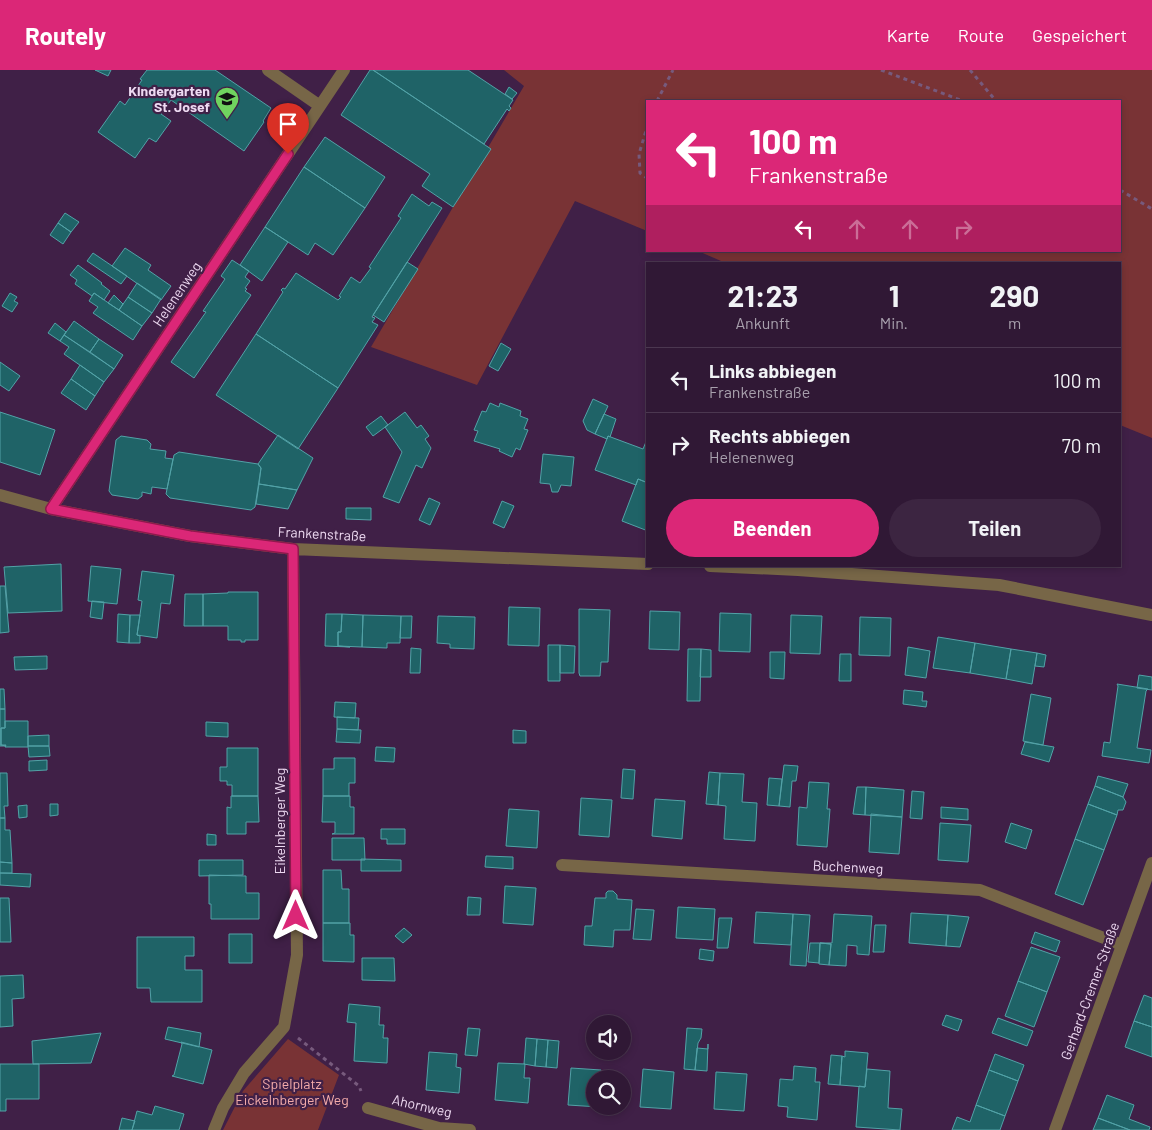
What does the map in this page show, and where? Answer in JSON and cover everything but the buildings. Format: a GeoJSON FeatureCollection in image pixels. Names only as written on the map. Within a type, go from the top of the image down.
{"type":"FeatureCollection","features":[{"type":"Feature","properties":{"kind":"street"},"geometry":{"type":"LineString","coordinates":[[268,70],[320,106]]}},
{"type":"Feature","properties":{"kind":"street","name":"Helenenweg"},"geometry":{"type":"LineString","coordinates":[[51,509],[344,70]]}},
{"type":"Feature","properties":{"kind":"street","name":"Frankenstraße"},"geometry":{"type":"LineString","coordinates":[[0,495],[51,509],[190,536],[293,549],[646,564]]}},
{"type":"Feature","properties":{"kind":"street","name":"Eikelnberger Weg"},"geometry":{"type":"LineString","coordinates":[[284,1027],[297,955],[293,549]]}},
{"type":"Feature","properties":{"kind":"street"},"geometry":{"type":"LineString","coordinates":[[732,567],[999,585],[1152,615]]}},
{"type":"Feature","properties":{"kind":"street","name":"Gerhard-Cremer-Straße"},"geometry":{"type":"LineString","coordinates":[[1056,1130],[1152,863]]}},
{"type":"Feature","properties":{"kind":"street","name":"Buchenweg"},"geometry":{"type":"LineString","coordinates":[[562,865],[980,890],[1122,944]]}},
{"type":"Feature","properties":{"kind":"street"},"geometry":{"type":"LineString","coordinates":[[214,1130],[223,1108],[244,1073],[284,1027]]}},
{"type":"Feature","properties":{"kind":"street","name":"Ahornweg"},"geometry":{"type":"LineString","coordinates":[[368,1108],[439,1128],[470,1130]]}},
{"type":"Feature","properties":{"kind":"path"},"geometry":{"type":"LineString","coordinates":[[658,100],[673,70]]}},
{"type":"Feature","properties":{"kind":"path"},"geometry":{"type":"LineString","coordinates":[[881,70],[960,100]]}},
{"type":"Feature","properties":{"kind":"path"},"geometry":{"type":"LineString","coordinates":[[970,70],[995,100]]}},
{"type":"Feature","properties":{"kind":"path"},"geometry":{"type":"LineString","coordinates":[[646,131],[639,154],[640,173],[646,178]]}},
{"type":"Feature","properties":{"kind":"path"},"geometry":{"type":"LineString","coordinates":[[1121,191],[1152,209]]}},
{"type":"Feature","properties":{"kind":"path"},"geometry":{"type":"LineString","coordinates":[[284,1027],[359,1086],[368,1108]]}},
{"type":"Feature","properties":{"kind":"green space"},"geometry":{"type":"Polygon","coordinates":[[[504,70],[1152,70],[1152,438],[1121,425],[1121,262],[723,262],[700,252],[1121,252],[1121,100],[646,100],[646,231],[575,201],[477,385],[371,347],[524,86],[504,70]]]}},
{"type":"Feature","properties":{"kind":"green space","name":"Spielplatz Eickelnberger Weg"},"geometry":{"type":"Polygon","coordinates":[[[288,1039],[339,1075],[318,1130],[223,1130],[243,1091],[288,1039]]]}},
{"type":"Feature","properties":{"kind":"place","name":"Kindergarten St. Josef"},"geometry":{"type":"Point","coordinates":[227,120]}},
{"type":"Feature","properties":{"kind":"route"},"geometry":{"type":"LineString","coordinates":[[288,154],[51,509],[190,536],[293,549],[296,916]]}}]}
